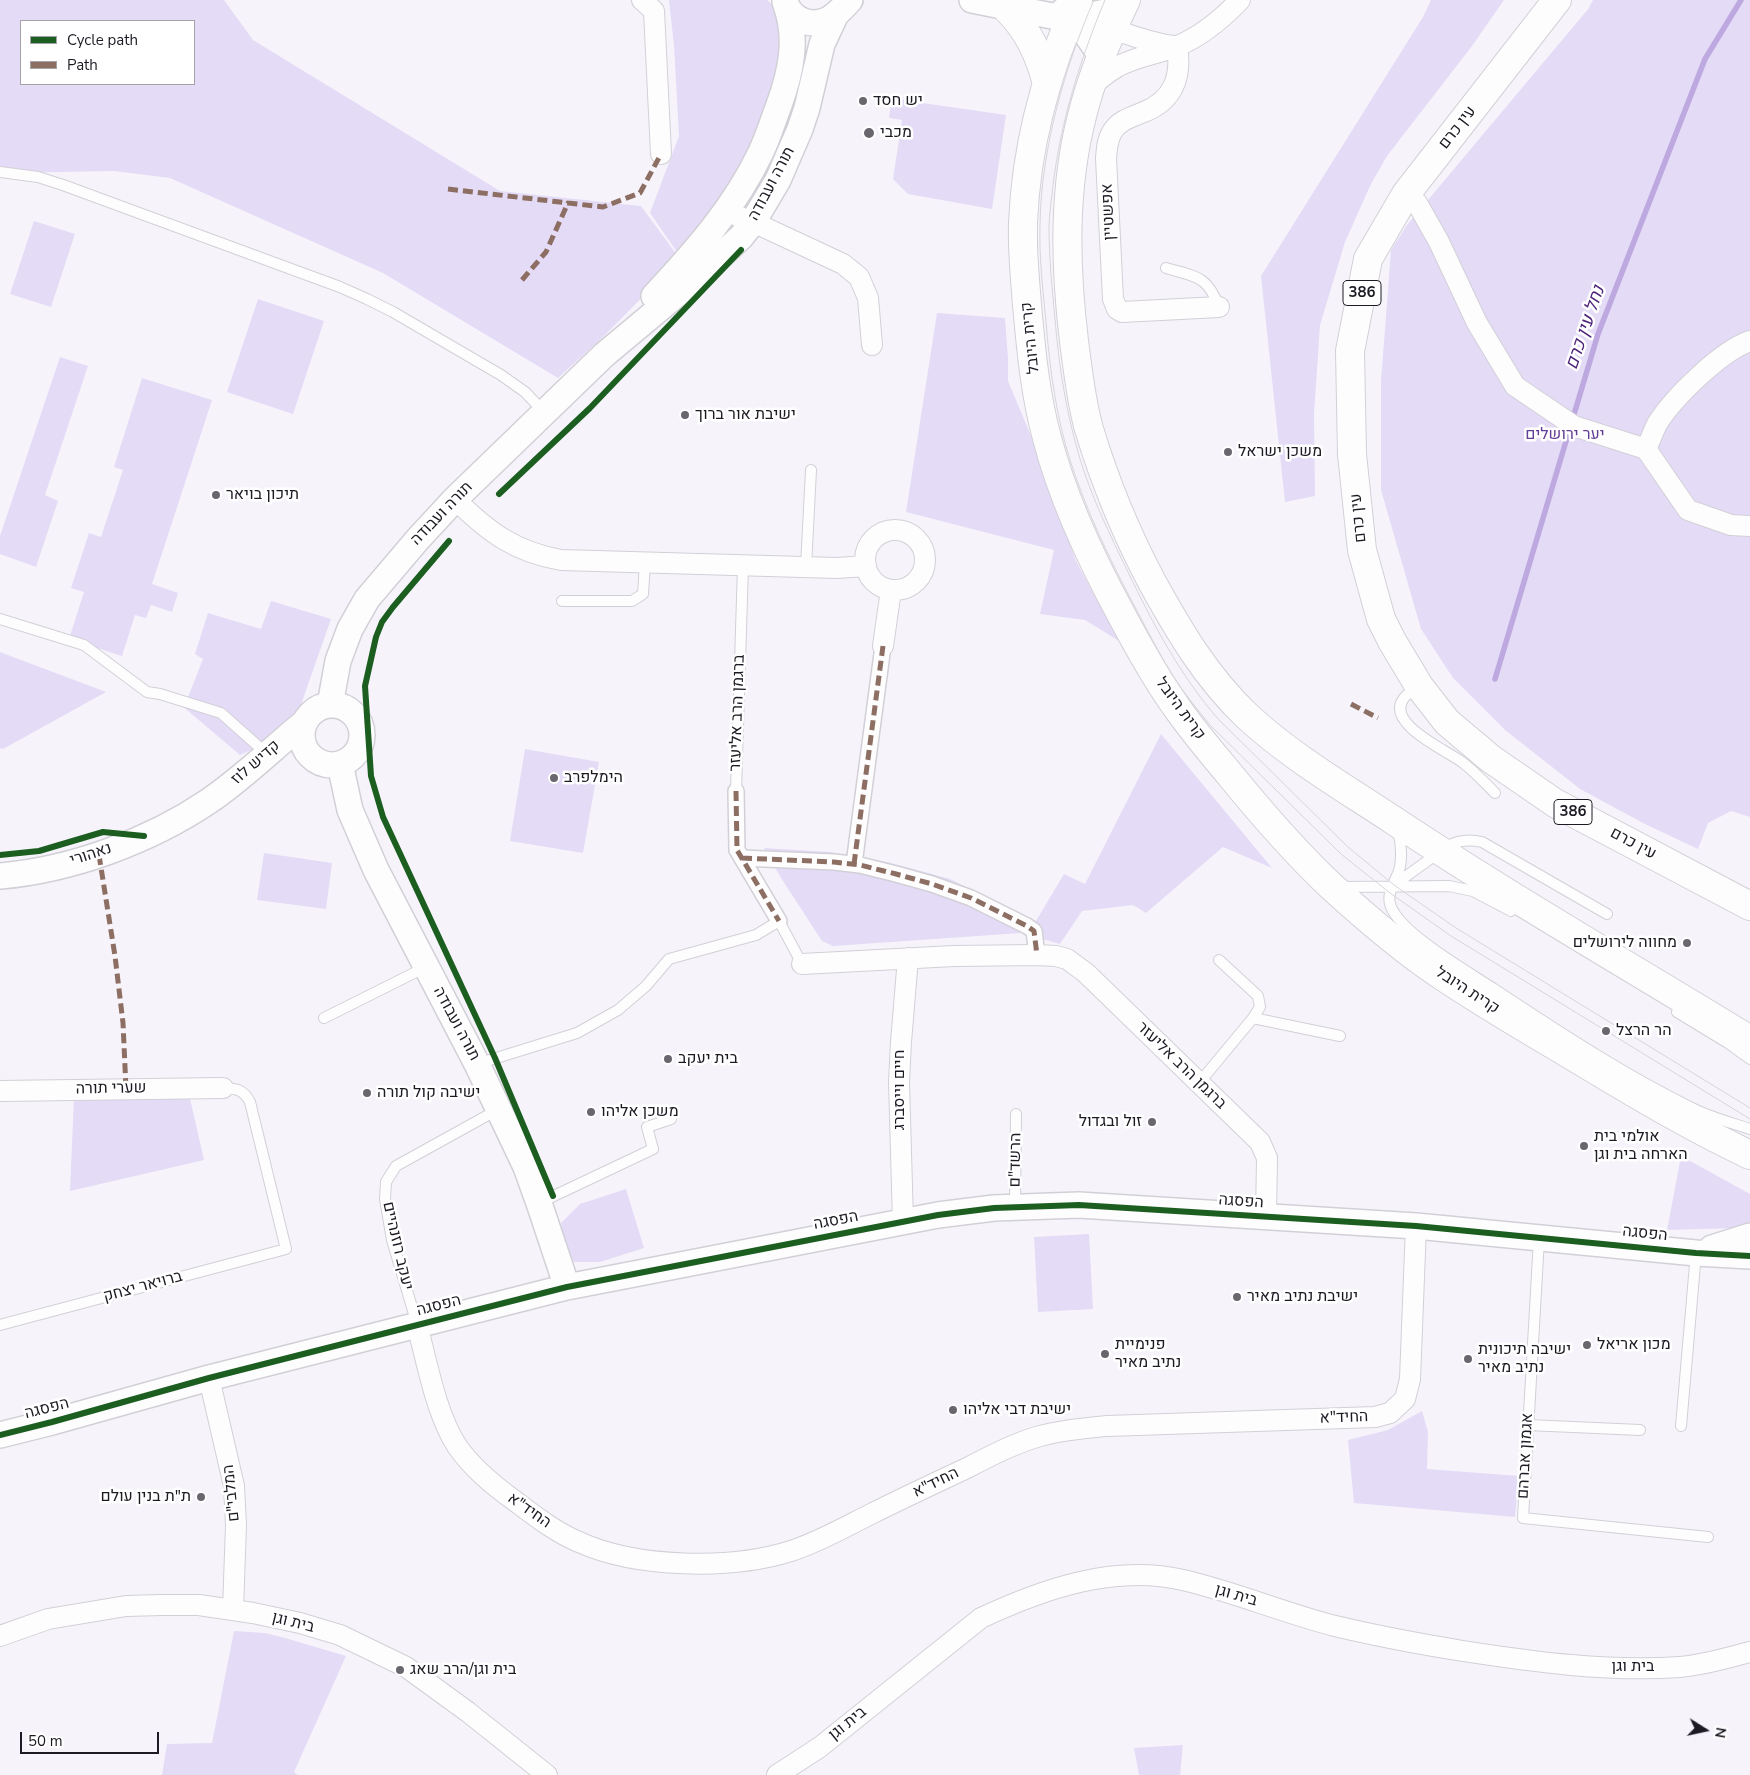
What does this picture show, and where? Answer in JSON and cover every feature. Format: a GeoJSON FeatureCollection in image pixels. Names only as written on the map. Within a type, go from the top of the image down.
{"type":"FeatureCollection","features":[{"type":"Feature","properties":{"kind":"main road","name":"עין כרם"},"geometry":{"type":"LineString","coordinates":[[1557,0],[1406,194],[1368,259],[1350,351],[1352,454],[1362,550],[1381,619],[1392,641],[1406,686],[1491,759],[1555,802],[1750,906]]}},
{"type":"Feature","properties":{"kind":"main road"},"geometry":{"type":"LineString","coordinates":[[1006,8],[1019,20],[1030,37],[1047,84]]}},
{"type":"Feature","properties":{"kind":"main road"},"geometry":{"type":"LineString","coordinates":[[1120,13],[1101,56],[1090,88],[1075,148],[1068,203],[1067,254],[1072,324],[1079,379],[1089,427],[1102,469],[1127,532],[1180,632],[1208,674],[1223,692],[1268,734],[1395,822],[1750,1040]]}},
{"type":"Feature","properties":{"kind":"main road","name":"קרית היובל"},"geometry":{"type":"LineString","coordinates":[[1073,22],[1047,84],[1033,141],[1023,225],[1029,328],[1036,386],[1047,438],[1074,519],[1110,594],[1142,653],[1176,706],[1253,803],[1294,849],[1330,885],[1406,950],[1439,974],[1498,1011],[1674,1117],[1750,1155]]}},
{"type":"Feature","properties":{"kind":"street"},"geometry":{"type":"LineString","coordinates":[[642,0],[654,11],[661,154]]}},
{"type":"Feature","properties":{"kind":"street"},"geometry":{"type":"LineString","coordinates":[[972,0],[1073,22],[1087,16],[1120,13],[1148,41],[1177,46]]}},
{"type":"Feature","properties":{"kind":"street"},"geometry":{"type":"LineString","coordinates":[[1046,0],[1073,22],[1101,56]]}},
{"type":"Feature","properties":{"kind":"street"},"geometry":{"type":"LineString","coordinates":[[1090,88],[1102,77],[1118,67],[1177,46],[1205,32],[1227,14],[1240,0]]}},
{"type":"Feature","properties":{"kind":"street"},"geometry":{"type":"LineString","coordinates":[[785,2],[792,14],[800,20],[810,23],[820,22],[847,4]]}},
{"type":"Feature","properties":{"kind":"street","name":"תורה ועבודה"},"geometry":{"type":"LineString","coordinates":[[604,355],[701,244],[725,212],[761,151],[781,98],[792,58],[792,28],[785,2]]}},
{"type":"Feature","properties":{"kind":"street","name":"תורה ועבודה"},"geometry":{"type":"LineString","coordinates":[[330,705],[338,661],[350,628],[367,599],[418,539],[455,500],[604,355],[701,274],[741,237],[753,222],[778,180],[800,129],[807,108],[822,44],[847,4]]}},
{"type":"Feature","properties":{"kind":"street","name":"אפשטיין"},"geometry":{"type":"LineString","coordinates":[[1177,46],[1178,75],[1171,92],[1160,103],[1123,120],[1112,131],[1107,144],[1106,158],[1113,299],[1117,309],[1122,312],[1218,307]]}},
{"type":"Feature","properties":{"kind":"street"},"geometry":{"type":"LineString","coordinates":[[1406,194],[1417,203],[1444,251],[1477,323],[1515,386],[1574,426],[1646,449],[1688,510],[1731,525],[1750,526]]}},
{"type":"Feature","properties":{"kind":"street"},"geometry":{"type":"LineString","coordinates":[[725,212],[753,222],[843,264],[859,277],[868,298],[872,345]]}},
{"type":"Feature","properties":{"kind":"street"},"geometry":{"type":"LineString","coordinates":[[1646,449],[1658,424],[1686,388],[1737,346],[1750,341]]}},
{"type":"Feature","properties":{"kind":"street"},"geometry":{"type":"LineString","coordinates":[[455,500],[474,519],[511,545],[539,556],[561,560],[837,568],[866,566]]}},
{"type":"Feature","properties":{"kind":"street"},"geometry":{"type":"LineString","coordinates":[[895,529],[913,534],[920,541],[926,560],[924,570],[919,579],[911,586],[901,590],[881,587],[873,580],[866,566],[866,552],[870,543],[885,531],[895,529]]}},
{"type":"Feature","properties":{"kind":"street"},"geometry":{"type":"LineString","coordinates":[[854,864],[891,590]]}},
{"type":"Feature","properties":{"kind":"street"},"geometry":{"type":"LineString","coordinates":[[330,705],[343,708],[356,717],[362,736],[360,746],[354,755],[340,764],[328,765],[314,759],[306,749],[302,740],[302,730],[311,714],[319,708],[330,705]]}},
{"type":"Feature","properties":{"kind":"street","name":"קדיש לוז"},"geometry":{"type":"LineString","coordinates":[[228,787],[305,722]]}},
{"type":"Feature","properties":{"kind":"street","name":"קדיש לוז"},"geometry":{"type":"LineString","coordinates":[[228,787],[280,763],[295,759],[314,759]]}},
{"type":"Feature","properties":{"kind":"street","name":"תורה ועבודה"},"geometry":{"type":"LineString","coordinates":[[340,764],[350,810],[376,870],[477,1064],[523,1160],[567,1287]]}},
{"type":"Feature","properties":{"kind":"street","name":"נאהורי"},"geometry":{"type":"LineString","coordinates":[[0,876],[22,874],[99,855],[152,833],[184,817],[228,787]]}},
{"type":"Feature","properties":{"kind":"street","name":"ברגמן הרב אליעזר"},"geometry":{"type":"LineString","coordinates":[[736,791],[737,850],[779,921]]}},
{"type":"Feature","properties":{"kind":"street"},"geometry":{"type":"LineString","coordinates":[[742,858],[854,864],[932,884],[972,898],[1034,931],[1037,955]]}},
{"type":"Feature","properties":{"kind":"street","name":"ברגמן הרב אליעזר"},"geometry":{"type":"LineString","coordinates":[[802,964],[908,958],[1037,955],[1056,956],[1067,959],[1086,973],[1260,1142],[1267,1158],[1266,1217]]}},
{"type":"Feature","properties":{"kind":"street","name":"חיים וייסברג"},"geometry":{"type":"LineString","coordinates":[[903,1222],[899,1082],[900,1042],[908,958]]}},
{"type":"Feature","properties":{"kind":"street","name":"שערי תורה"},"geometry":{"type":"LineString","coordinates":[[0,1091],[223,1088]]}},
{"type":"Feature","properties":{"kind":"street","name":"הפסגה"},"geometry":{"type":"LineString","coordinates":[[0,1435],[209,1378],[567,1287],[938,1215],[1015,1207],[1079,1205],[1416,1226],[1696,1253],[1750,1256]]}},
{"type":"Feature","properties":{"kind":"street","name":"החיד\"א"},"geometry":{"type":"LineString","coordinates":[[417,1326],[448,1431],[473,1466],[496,1487],[561,1533],[601,1551],[660,1562],[723,1564],[790,1551],[828,1536],[1004,1449],[1039,1436],[1066,1430],[1107,1426],[1375,1417],[1390,1413],[1405,1400],[1410,1379],[1416,1226]]}},
{"type":"Feature","properties":{"kind":"street"},"geometry":{"type":"LineString","coordinates":[[1696,1253],[1750,1236]]}},
{"type":"Feature","properties":{"kind":"street","name":"המלבי\"ם"},"geometry":{"type":"LineString","coordinates":[[209,1378],[234,1486],[236,1525],[233,1610]]}},
{"type":"Feature","properties":{"kind":"street","name":"בית וגן"},"geometry":{"type":"LineString","coordinates":[[777,1775],[820,1748],[980,1618],[1010,1604],[1039,1594],[1075,1583],[1106,1578],[1142,1576],[1182,1580],[1334,1625],[1419,1643],[1521,1660],[1600,1667],[1681,1666],[1750,1652]]}},
{"type":"Feature","properties":{"kind":"street","name":"בית וגן"},"geometry":{"type":"LineString","coordinates":[[0,1636],[48,1618],[126,1606],[199,1605],[300,1623],[340,1635],[406,1667],[468,1712],[547,1775]]}},
{"type":"Feature","properties":{"kind":"lane"},"geometry":{"type":"LineString","coordinates":[[0,172],[38,177],[64,185],[340,287],[393,312],[501,376],[525,392],[544,413]]}},
{"type":"Feature","properties":{"kind":"lane"},"geometry":{"type":"LineString","coordinates":[[1166,268],[1201,279],[1213,292],[1218,307]]}},
{"type":"Feature","properties":{"kind":"lane"},"geometry":{"type":"LineString","coordinates":[[806,567],[811,470]]}},
{"type":"Feature","properties":{"kind":"lane"},"geometry":{"type":"LineString","coordinates":[[562,601],[632,602],[643,594],[645,563]]}},
{"type":"Feature","properties":{"kind":"lane","name":"ברגמן הרב אליעזר"},"geometry":{"type":"LineString","coordinates":[[736,791],[743,566]]}},
{"type":"Feature","properties":{"kind":"lane"},"geometry":{"type":"LineString","coordinates":[[0,618],[84,645],[147,692],[160,694],[221,713],[267,754]]}},
{"type":"Feature","properties":{"kind":"lane"},"geometry":{"type":"LineString","coordinates":[[1406,686],[1400,704],[1400,712],[1408,726],[1420,736],[1467,766],[1495,793]]}},
{"type":"Feature","properties":{"kind":"lane"},"geometry":{"type":"LineString","coordinates":[[1395,822],[1400,838],[1401,858],[1389,896],[1391,906],[1400,922],[1417,937],[1557,1030],[1654,1088],[1698,1111],[1750,1129]]}},
{"type":"Feature","properties":{"kind":"lane"},"geometry":{"type":"LineString","coordinates":[[1394,885],[1456,841],[1473,840],[1482,842],[1607,914]]}},
{"type":"Feature","properties":{"kind":"lane"},"geometry":{"type":"LineString","coordinates":[[1330,885],[1354,887],[1394,885],[1449,886],[1462,888],[1482,894],[1518,915]]}},
{"type":"Feature","properties":{"kind":"lane"},"geometry":{"type":"LineString","coordinates":[[477,1064],[577,1033],[618,1010],[646,986],[669,959],[756,935],[779,921],[802,964]]}},
{"type":"Feature","properties":{"kind":"lane"},"geometry":{"type":"LineString","coordinates":[[1199,1083],[1260,1007],[1258,996],[1220,960]]}},
{"type":"Feature","properties":{"kind":"lane"},"geometry":{"type":"LineString","coordinates":[[324,1018],[426,967]]}},
{"type":"Feature","properties":{"kind":"lane"},"geometry":{"type":"LineString","coordinates":[[1668,1006],[1728,1043],[1750,1060]]}},
{"type":"Feature","properties":{"kind":"lane"},"geometry":{"type":"LineString","coordinates":[[1253,1018],[1340,1036]]}},
{"type":"Feature","properties":{"kind":"lane","name":"ברויאר יצחק"},"geometry":{"type":"LineString","coordinates":[[0,1326],[286,1249],[250,1102],[245,1093],[236,1088],[223,1088]]}},
{"type":"Feature","properties":{"kind":"lane","name":"יעקב רוזנהיים"},"geometry":{"type":"LineString","coordinates":[[417,1326],[392,1240],[385,1200],[386,1182],[396,1166],[499,1110]]}},
{"type":"Feature","properties":{"kind":"lane","name":"הרשד\"ם"},"geometry":{"type":"LineString","coordinates":[[1015,1207],[1016,1114]]}},
{"type":"Feature","properties":{"kind":"lane"},"geometry":{"type":"LineString","coordinates":[[539,1203],[653,1149],[647,1127],[671,1119]]}},
{"type":"Feature","properties":{"kind":"lane"},"geometry":{"type":"LineString","coordinates":[[1735,1124],[1750,1120]]}},
{"type":"Feature","properties":{"kind":"lane","name":"אגמון אברהם"},"geometry":{"type":"LineString","coordinates":[[1539,1237],[1523,1518],[1708,1537]]}},
{"type":"Feature","properties":{"kind":"lane"},"geometry":{"type":"LineString","coordinates":[[1681,1426],[1696,1253]]}},
{"type":"Feature","properties":{"kind":"lane"},"geometry":{"type":"LineString","coordinates":[[1528,1425],[1640,1430]]}},
{"type":"Feature","properties":{"kind":"green space"},"geometry":{"type":"Polygon","coordinates":[[[0,0],[224,0],[253,40],[500,191],[641,206],[680,259],[603,337],[558,378],[383,273],[170,178],[114,171],[0,173],[0,0]]]}},
{"type":"Feature","properties":{"kind":"green space"},"geometry":{"type":"Polygon","coordinates":[[[669,0],[767,0],[781,12],[784,38],[776,88],[758,136],[730,190],[679,255],[650,213],[679,136],[674,46],[669,0]]]}},
{"type":"Feature","properties":{"kind":"green space"},"geometry":{"type":"Polygon","coordinates":[[[1431,0],[1504,0],[1472,46],[1387,156],[1371,184],[1345,242],[1320,325],[1314,414],[1315,496],[1285,502],[1261,276],[1423,17],[1431,0]]]}},
{"type":"Feature","properties":{"kind":"green space","name":"יער ירושלים"},"geometry":{"type":"Polygon","coordinates":[[[1593,0],[1750,0],[1750,817],[1731,811],[1708,823],[1698,849],[1645,824],[1580,789],[1505,730],[1453,678],[1421,629],[1381,490],[1381,381],[1391,250],[1407,225],[1589,8],[1593,0]]]}},
{"type":"Feature","properties":{"kind":"green space"},"geometry":{"type":"Polygon","coordinates":[[[892,95],[909,101],[1006,115],[992,209],[908,194],[893,179],[902,120],[889,118],[892,95]]]}},
{"type":"Feature","properties":{"kind":"green space"},"geometry":{"type":"Polygon","coordinates":[[[34,221],[75,234],[51,307],[10,294],[34,221]]]}},
{"type":"Feature","properties":{"kind":"green space"},"geometry":{"type":"Polygon","coordinates":[[[258,299],[324,321],[293,414],[227,392],[258,299]]]}},
{"type":"Feature","properties":{"kind":"green space"},"geometry":{"type":"Polygon","coordinates":[[[937,313],[1005,318],[1008,381],[1034,443],[1076,561],[1119,641],[1085,620],[1040,614],[1054,550],[906,512],[937,313]]]}},
{"type":"Feature","properties":{"kind":"green space"},"geometry":{"type":"Polygon","coordinates":[[[60,357],[88,366],[45,495],[58,501],[36,567],[0,554],[0,536],[60,357]]]}},
{"type":"Feature","properties":{"kind":"green space"},"geometry":{"type":"Polygon","coordinates":[[[142,378],[212,400],[152,584],[178,593],[172,612],[151,605],[146,618],[135,615],[122,656],[69,639],[84,592],[71,588],[89,533],[101,537],[123,470],[114,467],[142,378]]]}},
{"type":"Feature","properties":{"kind":"green space"},"geometry":{"type":"Polygon","coordinates":[[[271,601],[331,619],[296,719],[262,745],[240,755],[168,694],[188,697],[203,659],[195,654],[208,613],[261,629],[271,601]]]}},
{"type":"Feature","properties":{"kind":"green space"},"geometry":{"type":"Polygon","coordinates":[[[0,652],[106,692],[3,749],[0,748],[0,652]]]}},
{"type":"Feature","properties":{"kind":"green space"},"geometry":{"type":"Polygon","coordinates":[[[1161,734],[1272,868],[1223,847],[1146,913],[1133,905],[1082,911],[1060,944],[1021,933],[833,946],[822,941],[764,848],[830,852],[887,862],[950,879],[1036,921],[1064,874],[1085,884],[1161,734]]]}},
{"type":"Feature","properties":{"kind":"green space"},"geometry":{"type":"Polygon","coordinates":[[[525,749],[599,762],[583,853],[510,841],[525,749]]]}},
{"type":"Feature","properties":{"kind":"green space"},"geometry":{"type":"Polygon","coordinates":[[[264,853],[332,863],[326,909],[257,900],[264,853]]]}},
{"type":"Feature","properties":{"kind":"green space"},"geometry":{"type":"Polygon","coordinates":[[[189,1094],[204,1160],[70,1191],[74,1097],[189,1094]]]}},
{"type":"Feature","properties":{"kind":"green space"},"geometry":{"type":"Polygon","coordinates":[[[1681,1156],[1750,1194],[1750,1224],[1738,1228],[1667,1230],[1681,1156]]]}},
{"type":"Feature","properties":{"kind":"green space"},"geometry":{"type":"Polygon","coordinates":[[[626,1189],[644,1248],[600,1262],[574,1262],[564,1244],[561,1223],[580,1204],[626,1189]]]}},
{"type":"Feature","properties":{"kind":"green space"},"geometry":{"type":"Polygon","coordinates":[[[1089,1234],[1093,1309],[1038,1312],[1034,1237],[1089,1234]]]}},
{"type":"Feature","properties":{"kind":"green space"},"geometry":{"type":"Polygon","coordinates":[[[1422,1411],[1428,1432],[1427,1469],[1519,1476],[1515,1517],[1354,1503],[1348,1440],[1388,1430],[1422,1411]]]}},
{"type":"Feature","properties":{"kind":"green space"},"geometry":{"type":"Polygon","coordinates":[[[234,1631],[265,1633],[346,1656],[294,1772],[298,1775],[162,1775],[167,1744],[212,1743],[234,1631]]]}},
{"type":"Feature","properties":{"kind":"green space"},"geometry":{"type":"Polygon","coordinates":[[[1183,1745],[1180,1775],[1139,1775],[1134,1748],[1183,1745]]]}},
{"type":"Feature","properties":{"kind":"waterway","name":"נחל עין כרם"},"geometry":{"type":"LineString","coordinates":[[1495,679],[1598,334],[1705,59],[1741,0]]}},
{"type":"Feature","properties":{"kind":"tram line"},"geometry":{"type":"LineString","coordinates":[[1094,0],[1073,53],[1056,110],[1041,197],[1040,250],[1049,358],[1061,428],[1084,500],[1116,571],[1171,673],[1211,726],[1341,854],[1390,893],[1451,936],[1750,1119]]}},
{"type":"Feature","properties":{"kind":"tram line"},"geometry":{"type":"LineString","coordinates":[[1105,0],[1087,45],[1066,114],[1053,185],[1049,216],[1049,239],[1057,337],[1067,407],[1085,474],[1115,544],[1147,611],[1179,667],[1218,719],[1348,847],[1394,885],[1456,928],[1750,1108]]}},
{"type":"Feature","properties":{"kind":"marked path"},"geometry":{"type":"LineString","coordinates":[[522,280],[546,252],[568,203],[603,207],[640,193],[661,154]]}},
{"type":"Feature","properties":{"kind":"marked path"},"geometry":{"type":"LineString","coordinates":[[448,189],[568,203]]}},
{"type":"Feature","properties":{"kind":"marked path"},"geometry":{"type":"LineString","coordinates":[[854,864],[883,646]]}},
{"type":"Feature","properties":{"kind":"marked path"},"geometry":{"type":"LineString","coordinates":[[1351,704],[1378,718]]}},
{"type":"Feature","properties":{"kind":"marked path"},"geometry":{"type":"LineString","coordinates":[[736,791],[737,850],[779,921]]}},
{"type":"Feature","properties":{"kind":"marked path"},"geometry":{"type":"LineString","coordinates":[[99,855],[115,956],[123,1023],[126,1089]]}},
{"type":"Feature","properties":{"kind":"marked path"},"geometry":{"type":"LineString","coordinates":[[742,858],[860,865],[932,884],[971,898],[1027,926],[1034,931],[1037,955]]}},
{"type":"Feature","properties":{"kind":"cycle path"},"geometry":{"type":"LineString","coordinates":[[499,494],[590,408],[741,250]]}},
{"type":"Feature","properties":{"kind":"cycle path"},"geometry":{"type":"LineString","coordinates":[[449,541],[393,607],[382,622],[376,637],[365,686],[371,776],[383,817],[495,1058],[553,1196]]}},
{"type":"Feature","properties":{"kind":"cycle path"},"geometry":{"type":"LineString","coordinates":[[0,855],[39,851],[103,832],[144,836]]}},
{"type":"Feature","properties":{"kind":"cycle path"},"geometry":{"type":"LineString","coordinates":[[0,1435],[209,1378],[567,1287],[938,1215],[994,1208],[1079,1205],[1416,1226],[1696,1253],[1750,1256]]}},
{"type":"Feature","properties":{"kind":"place","name":"יש חסד"},"geometry":{"type":"Point","coordinates":[863,101]}},
{"type":"Feature","properties":{"kind":"place","name":"מכבי"},"geometry":{"type":"Point","coordinates":[869,133]}},
{"type":"Feature","properties":{"kind":"place","name":"ישיבת אור ברוך"},"geometry":{"type":"Point","coordinates":[685,415]}},
{"type":"Feature","properties":{"kind":"place","name":"משכן ישראל"},"geometry":{"type":"Point","coordinates":[1228,452]}},
{"type":"Feature","properties":{"kind":"place","name":"תיכון בויאר"},"geometry":{"type":"Point","coordinates":[216,495]}},
{"type":"Feature","properties":{"kind":"place","name":"הימלפרב"},"geometry":{"type":"Point","coordinates":[554,778]}},
{"type":"Feature","properties":{"kind":"place","name":"מחווה לירושלים"},"geometry":{"type":"Point","coordinates":[1687,943]}},
{"type":"Feature","properties":{"kind":"place","name":"הר הרצל"},"geometry":{"type":"Point","coordinates":[1606,1031]}},
{"type":"Feature","properties":{"kind":"place","name":"בית יעקב"},"geometry":{"type":"Point","coordinates":[668,1059]}},
{"type":"Feature","properties":{"kind":"place","name":"ישיבה קול תורה"},"geometry":{"type":"Point","coordinates":[367,1093]}},
{"type":"Feature","properties":{"kind":"place","name":"משכן אליהו"},"geometry":{"type":"Point","coordinates":[591,1112]}},
{"type":"Feature","properties":{"kind":"place","name":"זול ובגדול"},"geometry":{"type":"Point","coordinates":[1152,1122]}},
{"type":"Feature","properties":{"kind":"place","name":"אולמי בית הארחה בית וגן"},"geometry":{"type":"Point","coordinates":[1584,1146]}},
{"type":"Feature","properties":{"kind":"place","name":"ישיבת נתיב מאיר"},"geometry":{"type":"Point","coordinates":[1237,1297]}},
{"type":"Feature","properties":{"kind":"place","name":"מכון אריאל"},"geometry":{"type":"Point","coordinates":[1587,1345]}},
{"type":"Feature","properties":{"kind":"place","name":"פנימיית נתיב מאיר"},"geometry":{"type":"Point","coordinates":[1105,1354]}},
{"type":"Feature","properties":{"kind":"place","name":"ישיבה תיכונית נתיב מאיר"},"geometry":{"type":"Point","coordinates":[1468,1359]}},
{"type":"Feature","properties":{"kind":"place","name":"ישיבת דבי אליהו"},"geometry":{"type":"Point","coordinates":[953,1410]}},
{"type":"Feature","properties":{"kind":"place","name":"ת\"ת בנין עולם"},"geometry":{"type":"Point","coordinates":[201,1497]}},
{"type":"Feature","properties":{"kind":"place","name":"בית וגן/הרב שאג"},"geometry":{"type":"Point","coordinates":[400,1670]}}]}
